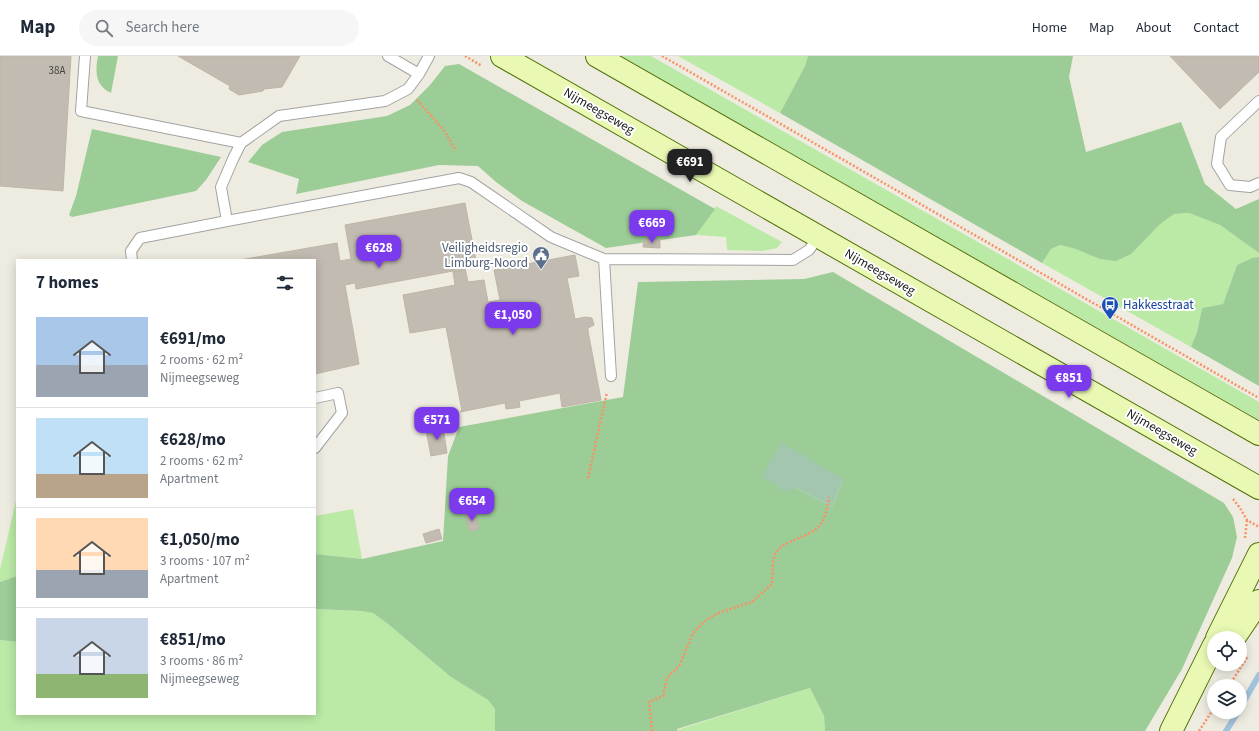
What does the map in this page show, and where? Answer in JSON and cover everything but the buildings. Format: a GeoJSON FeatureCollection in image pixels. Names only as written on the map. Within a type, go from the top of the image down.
{"type":"FeatureCollection","features":[{"type":"Feature","properties":{"kind":"main road","name":"Nijmeegseweg"},"geometry":{"type":"LineString","coordinates":[[502,56],[1259,488]]}},
{"type":"Feature","properties":{"kind":"main road"},"geometry":{"type":"LineString","coordinates":[[597,56],[1259,434]]}},
{"type":"Feature","properties":{"kind":"main road"},"geometry":{"type":"LineString","coordinates":[[1220,631],[1259,554]]}},
{"type":"Feature","properties":{"kind":"main road"},"geometry":{"type":"LineString","coordinates":[[1239,631],[1259,601]]}},
{"type":"Feature","properties":{"kind":"main road"},"geometry":{"type":"LineString","coordinates":[[1172,731],[1207,659]]}},
{"type":"Feature","properties":{"kind":"main road"},"geometry":{"type":"LineString","coordinates":[[1172,731],[1212,671]]}},
{"type":"Feature","properties":{"kind":"lane"},"geometry":{"type":"LineString","coordinates":[[85,56],[81,111],[241,143]]}},
{"type":"Feature","properties":{"kind":"lane"},"geometry":{"type":"LineString","coordinates":[[388,56],[419,74]]}},
{"type":"Feature","properties":{"kind":"lane"},"geometry":{"type":"LineString","coordinates":[[227,221],[221,187],[241,143],[279,116],[385,101],[408,89],[419,74],[429,56]]}},
{"type":"Feature","properties":{"kind":"lane"},"geometry":{"type":"LineString","coordinates":[[1259,101],[1221,137],[1217,164],[1230,185],[1250,187],[1259,183]]}},
{"type":"Feature","properties":{"kind":"lane"},"geometry":{"type":"LineString","coordinates":[[132,259],[131,251],[140,238],[458,178],[471,182],[551,237],[604,259],[793,260],[809,250],[818,237]]}},
{"type":"Feature","properties":{"kind":"lane"},"geometry":{"type":"LineString","coordinates":[[604,259],[611,376]]}},
{"type":"Feature","properties":{"kind":"lane"},"geometry":{"type":"LineString","coordinates":[[316,398],[338,393],[342,414],[316,447]]}},
{"type":"Feature","properties":{"kind":"path"},"geometry":{"type":"LineString","coordinates":[[662,56],[1259,398]]}},
{"type":"Feature","properties":{"kind":"path"},"geometry":{"type":"LineString","coordinates":[[408,89],[443,129],[456,151]]}},
{"type":"Feature","properties":{"kind":"path"},"geometry":{"type":"LineString","coordinates":[[588,478],[611,376]]}},
{"type":"Feature","properties":{"kind":"path"},"geometry":{"type":"LineString","coordinates":[[1231,497],[1247,520],[1259,527]]}},
{"type":"Feature","properties":{"kind":"path"},"geometry":{"type":"LineString","coordinates":[[652,731],[649,702],[663,696],[667,678],[679,666],[693,633],[706,620],[718,613],[752,602],[772,584],[774,559],[777,551],[784,544],[810,533],[822,523],[829,498]]}},
{"type":"Feature","properties":{"kind":"path"},"geometry":{"type":"LineString","coordinates":[[1233,679],[1250,653]]}},
{"type":"Feature","properties":{"kind":"path"},"geometry":{"type":"LineString","coordinates":[[1199,731],[1207,719]]}},
{"type":"Feature","properties":{"kind":"green space"},"geometry":{"type":"Polygon","coordinates":[[[98,56],[118,56],[111,93],[102,86],[97,78],[98,56]]]}},
{"type":"Feature","properties":{"kind":"green space"},"geometry":{"type":"Polygon","coordinates":[[[621,56],[651,56],[1259,402],[1259,420],[621,56]]]}},
{"type":"Feature","properties":{"kind":"green space"},"geometry":{"type":"Polygon","coordinates":[[[678,56],[808,56],[805,66],[780,113],[678,56]]]}},
{"type":"Feature","properties":{"kind":"green space"},"geometry":{"type":"Polygon","coordinates":[[[808,56],[1073,56],[1069,77],[1086,152],[1181,122],[1205,184],[1236,209],[1259,199],[1259,253],[1220,225],[1189,213],[1174,214],[1160,224],[1131,254],[1116,261],[1100,259],[1076,249],[1060,245],[1051,249],[1042,263],[780,113],[805,66],[808,56]]]}},
{"type":"Feature","properties":{"kind":"green space"},"geometry":{"type":"Polygon","coordinates":[[[459,64],[715,209],[696,235],[606,248],[522,201],[496,182],[478,166],[439,165],[296,194],[299,179],[248,162],[262,145],[282,132],[387,116],[410,105],[430,85],[445,66],[459,64]]]}},
{"type":"Feature","properties":{"kind":"green space"},"geometry":{"type":"Polygon","coordinates":[[[92,129],[221,157],[206,180],[196,191],[72,217],[69,215],[76,196],[92,129]]]}},
{"type":"Feature","properties":{"kind":"green space"},"geometry":{"type":"Polygon","coordinates":[[[716,206],[782,242],[777,248],[763,251],[727,250],[726,237],[696,235],[716,206]]]}},
{"type":"Feature","properties":{"kind":"green space"},"geometry":{"type":"Polygon","coordinates":[[[1189,213],[1220,225],[1259,253],[1259,257],[1252,258],[1237,265],[1223,304],[1202,308],[1197,332],[1191,347],[1042,263],[1051,249],[1060,245],[1076,249],[1148,235],[1160,223],[1174,214],[1189,213]]]}},
{"type":"Feature","properties":{"kind":"green space"},"geometry":{"type":"Polygon","coordinates":[[[1259,257],[1259,386],[1191,347],[1197,332],[1202,308],[1223,304],[1237,265],[1252,258],[1259,257]]]}},
{"type":"Feature","properties":{"kind":"green space"},"geometry":{"type":"Polygon","coordinates":[[[833,272],[1224,503],[1233,517],[1237,537],[1232,558],[1182,669],[1145,731],[825,731],[824,716],[810,688],[677,729],[677,731],[495,731],[495,709],[488,700],[451,677],[373,613],[316,609],[316,554],[362,559],[443,541],[448,456],[459,427],[623,397],[638,282],[804,279],[833,272]],[[843,479],[794,487],[832,507],[843,479]]]}},
{"type":"Feature","properties":{"kind":"green space"},"geometry":{"type":"Polygon","coordinates":[[[781,442],[843,479],[832,507],[794,487],[788,493],[762,477],[781,442]]]}},
{"type":"Feature","properties":{"kind":"green space"},"geometry":{"type":"Polygon","coordinates":[[[16,500],[16,576],[0,582],[0,570],[16,500]]]}},
{"type":"Feature","properties":{"kind":"green space"},"geometry":{"type":"Polygon","coordinates":[[[353,509],[362,559],[316,554],[316,516],[353,509]]]}},
{"type":"Feature","properties":{"kind":"green space"},"geometry":{"type":"Polygon","coordinates":[[[16,576],[16,642],[0,640],[0,582],[16,576]]]}},
{"type":"Feature","properties":{"kind":"green space"},"geometry":{"type":"Polygon","coordinates":[[[316,609],[373,613],[451,677],[488,700],[495,709],[495,731],[0,731],[0,640],[16,642],[16,715],[316,715],[316,609]]]}},
{"type":"Feature","properties":{"kind":"green space"},"geometry":{"type":"Polygon","coordinates":[[[810,688],[824,716],[825,731],[677,731],[677,730],[810,688]]]}},
{"type":"Feature","properties":{"kind":"waterway"},"geometry":{"type":"LineString","coordinates":[[1247,696],[1259,675]]}},
{"type":"Feature","properties":{"kind":"waterway"},"geometry":{"type":"LineString","coordinates":[[1226,731],[1234,719]]}},
{"type":"Feature","properties":{"kind":"place","name":"Veiligheidsregio Limburg-Noord"},"geometry":{"type":"Point","coordinates":[541,270]}},
{"type":"Feature","properties":{"kind":"place","name":"Hakkesstraat"},"geometry":{"type":"Point","coordinates":[1110,320]}}]}
